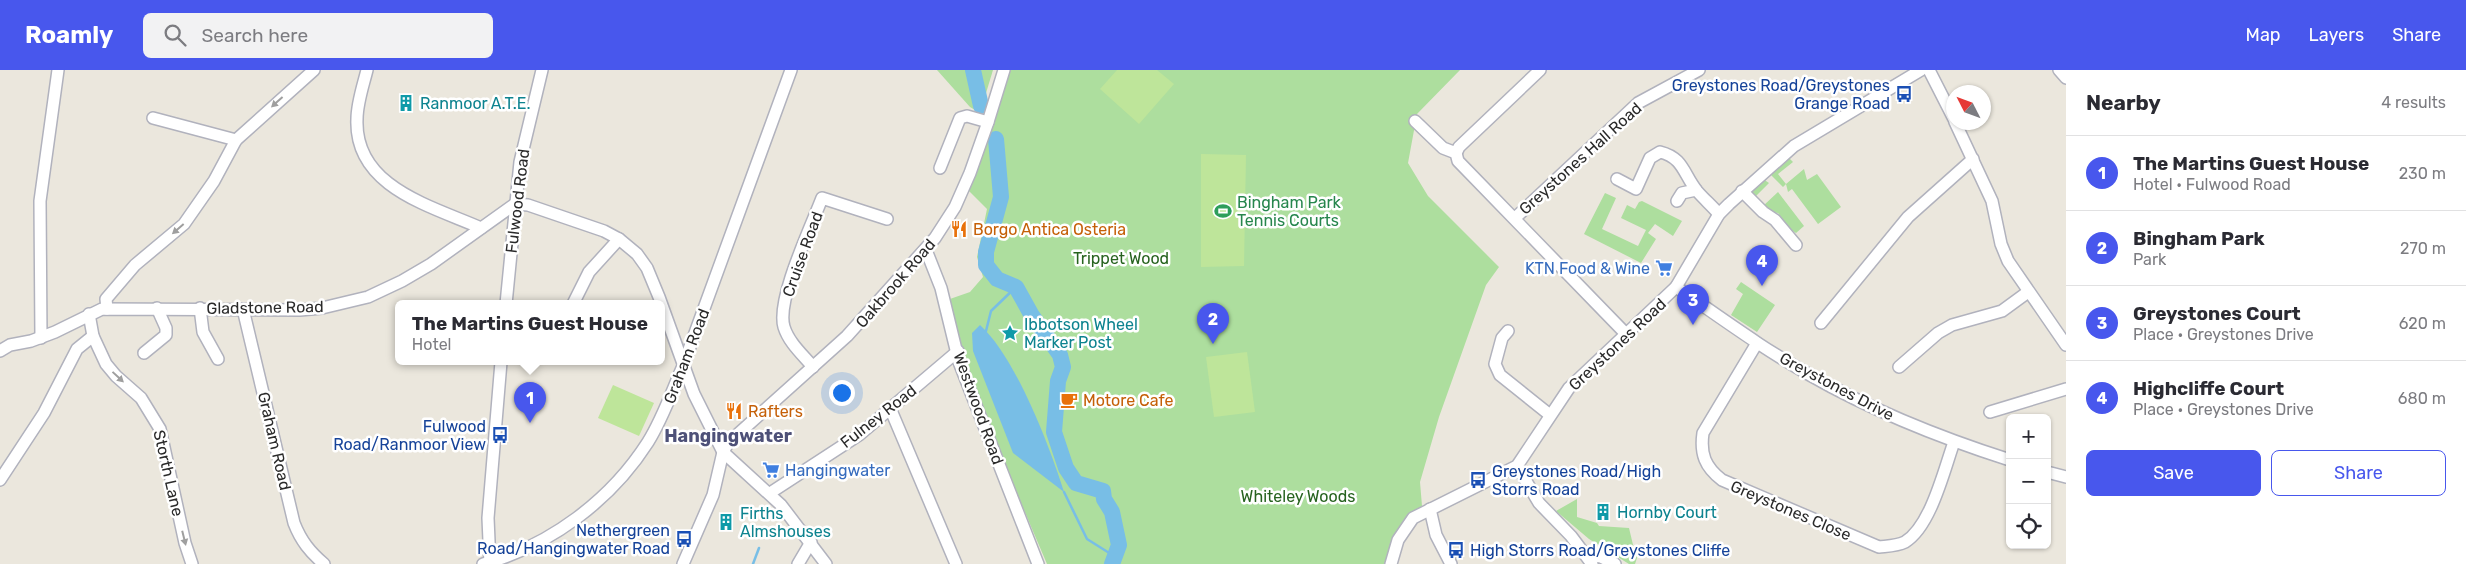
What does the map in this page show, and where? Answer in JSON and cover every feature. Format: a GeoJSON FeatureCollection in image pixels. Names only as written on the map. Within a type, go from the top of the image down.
{"type":"FeatureCollection","features":[{"type":"Feature","properties":{"kind":"street"},"geometry":{"type":"LineString","coordinates":[[41,338],[40,201],[58,70]]}},
{"type":"Feature","properties":{"kind":"street"},"geometry":{"type":"LineString","coordinates":[[107,309],[106,299],[131,270],[190,217],[214,181],[236,140],[314,70]]}},
{"type":"Feature","properties":{"kind":"street"},"geometry":{"type":"LineString","coordinates":[[367,70],[358,105],[357,133],[361,148],[373,171],[395,190],[481,228]]}},
{"type":"Feature","properties":{"kind":"street","name":"Fulwood Road"},"geometry":{"type":"LineString","coordinates":[[506,300],[520,162],[542,70]]}},
{"type":"Feature","properties":{"kind":"street","name":"Graham Road"},"geometry":{"type":"LineString","coordinates":[[487,563],[517,552],[560,530],[581,515],[615,484],[632,465],[648,441],[663,414],[683,366],[791,70]]}},
{"type":"Feature","properties":{"kind":"street","name":"Oakbrook Road"},"geometry":{"type":"LineString","coordinates":[[723,452],[733,436],[847,336],[926,250],[954,207],[988,122],[1004,70]]}},
{"type":"Feature","properties":{"kind":"street"},"geometry":{"type":"LineString","coordinates":[[1540,70],[1459,147],[1456,153],[1458,160],[1627,335]]}},
{"type":"Feature","properties":{"kind":"street","name":"Greystones Hall Road"},"geometry":{"type":"LineString","coordinates":[[1514,218],[1638,103],[1699,70]]}},
{"type":"Feature","properties":{"kind":"street","name":"Greystones Road"},"geometry":{"type":"LineString","coordinates":[[1391,564],[1393,551],[1413,518],[1517,466],[1528,453],[1550,415],[1569,388],[1676,287],[1719,214],[1742,191],[1794,146],[1921,70]]}},
{"type":"Feature","properties":{"kind":"street"},"geometry":{"type":"LineString","coordinates":[[1929,70],[1946,103]]}},
{"type":"Feature","properties":{"kind":"street"},"geometry":{"type":"LineString","coordinates":[[2059,70],[2066,78]]}},
{"type":"Feature","properties":{"kind":"street"},"geometry":{"type":"LineString","coordinates":[[940,168],[960,118],[967,116],[988,122]]}},
{"type":"Feature","properties":{"kind":"street"},"geometry":{"type":"LineString","coordinates":[[153,118],[236,140]]}},
{"type":"Feature","properties":{"kind":"street"},"geometry":{"type":"LineString","coordinates":[[1415,120],[1443,148],[1456,153]]}},
{"type":"Feature","properties":{"kind":"street"},"geometry":{"type":"LineString","coordinates":[[1959,130],[1992,201],[2001,244],[2008,261],[2066,345]]}},
{"type":"Feature","properties":{"kind":"street"},"geometry":{"type":"LineString","coordinates":[[1617,179],[1636,189],[1650,158],[1660,152],[1672,155],[1682,165],[1696,190],[1719,214]]}},
{"type":"Feature","properties":{"kind":"street"},"geometry":{"type":"LineString","coordinates":[[1821,323],[1908,218],[1973,159]]}},
{"type":"Feature","properties":{"kind":"street"},"geometry":{"type":"LineString","coordinates":[[1677,201],[1682,193],[1696,190]]}},
{"type":"Feature","properties":{"kind":"street"},"geometry":{"type":"LineString","coordinates":[[1742,191],[1763,212],[1775,220],[1796,245]]}},
{"type":"Feature","properties":{"kind":"street","name":"Cruise Road"},"geometry":{"type":"LineString","coordinates":[[813,367],[790,340],[784,326],[782,312],[796,266],[822,198],[887,219]]}},
{"type":"Feature","properties":{"kind":"street"},"geometry":{"type":"LineString","coordinates":[[515,204],[528,205],[604,231],[619,239],[637,254],[647,268],[659,300]]}},
{"type":"Feature","properties":{"kind":"street","name":"Gladstone Road"},"geometry":{"type":"LineString","coordinates":[[3,346],[41,338],[89,314],[107,309],[322,308],[368,297],[402,281],[431,264],[515,204]]}},
{"type":"Feature","properties":{"kind":"street"},"geometry":{"type":"LineString","coordinates":[[575,300],[589,272],[619,239]]}},
{"type":"Feature","properties":{"kind":"street","name":"Westwood Road"},"geometry":{"type":"LineString","coordinates":[[926,250],[942,288],[959,362],[1038,564]]}},
{"type":"Feature","properties":{"kind":"street","name":"Greystones Drive"},"geometry":{"type":"LineString","coordinates":[[1676,287],[1757,343],[1844,393],[1954,442],[2007,459]]}},
{"type":"Feature","properties":{"kind":"street"},"geometry":{"type":"LineString","coordinates":[[1899,367],[1938,332],[1952,325],[2002,311],[2028,292]]}},
{"type":"Feature","properties":{"kind":"street"},"geometry":{"type":"LineString","coordinates":[[144,353],[166,336],[166,328],[157,308]]}},
{"type":"Feature","properties":{"kind":"street"},"geometry":{"type":"LineString","coordinates":[[200,308],[204,332],[218,359]]}},
{"type":"Feature","properties":{"kind":"street","name":"Graham Road"},"geometry":{"type":"LineString","coordinates":[[243,309],[294,523],[300,538],[310,552],[324,564]]}},
{"type":"Feature","properties":{"kind":"street","name":"Storth Lane"},"geometry":{"type":"LineString","coordinates":[[89,314],[93,336],[106,364],[116,376],[141,398],[160,429],[185,543],[192,564]]}},
{"type":"Feature","properties":{"kind":"street"},"geometry":{"type":"LineString","coordinates":[[665,317],[683,366],[710,429],[723,452],[770,493],[811,542],[826,564]]}},
{"type":"Feature","properties":{"kind":"street"},"geometry":{"type":"LineString","coordinates":[[1508,331],[1499,345],[1494,364],[1500,375],[1550,415]]}},
{"type":"Feature","properties":{"kind":"street"},"geometry":{"type":"LineString","coordinates":[[0,480],[44,413],[77,349],[93,336]]}},
{"type":"Feature","properties":{"kind":"street","name":"Greystones Close"},"geometry":{"type":"LineString","coordinates":[[1757,343],[1703,433],[1704,461],[1712,473],[1722,480],[1879,547],[1892,546],[1909,539],[1924,523],[1954,442]]}},
{"type":"Feature","properties":{"kind":"street","name":"Fulney Road"},"geometry":{"type":"LineString","coordinates":[[770,493],[859,435],[958,351]]}},
{"type":"Feature","properties":{"kind":"street"},"geometry":{"type":"LineString","coordinates":[[487,563],[488,518],[502,365]]}},
{"type":"Feature","properties":{"kind":"street"},"geometry":{"type":"LineString","coordinates":[[1990,412],[2066,389]]}},
{"type":"Feature","properties":{"kind":"street"},"geometry":{"type":"LineString","coordinates":[[886,412],[956,564]]}},
{"type":"Feature","properties":{"kind":"street"},"geometry":{"type":"LineString","coordinates":[[683,564],[714,490],[723,452]]}},
{"type":"Feature","properties":{"kind":"street"},"geometry":{"type":"LineString","coordinates":[[1517,466],[1539,503],[1588,559],[1601,557],[1615,564]]}},
{"type":"Feature","properties":{"kind":"street"},"geometry":{"type":"LineString","coordinates":[[2051,473],[2066,476]]}},
{"type":"Feature","properties":{"kind":"street"},"geometry":{"type":"LineString","coordinates":[[1430,509],[1436,535],[1451,564]]}},
{"type":"Feature","properties":{"kind":"street"},"geometry":{"type":"LineString","coordinates":[[798,564],[811,542]]}},
{"type":"Feature","properties":{"kind":"green space"},"geometry":{"type":"Polygon","coordinates":[[[937,70],[993,70],[980,113],[970,107],[937,70]]]}},
{"type":"Feature","properties":{"kind":"green space"},"geometry":{"type":"Polygon","coordinates":[[[1005,70],[1460,70],[1417,114],[1408,163],[1428,196],[1499,267],[1486,285],[1439,417],[1420,482],[1422,506],[1398,531],[1391,547],[1387,564],[1047,564],[986,421],[947,300],[970,292],[983,277],[977,257],[987,209],[968,190],[1005,70]]]}},
{"type":"Feature","properties":{"kind":"green space"},"geometry":{"type":"Polygon","coordinates":[[[1117,70],[1157,70],[1174,84],[1139,124],[1100,89],[1117,70]]]}},
{"type":"Feature","properties":{"kind":"green space","name":"Bingham Park Tennis Courts"},"geometry":{"type":"Polygon","coordinates":[[[1201,154],[1246,155],[1244,266],[1201,267],[1201,154]]]}},
{"type":"Feature","properties":{"kind":"green space"},"geometry":{"type":"Polygon","coordinates":[[[1789,158],[1793,162],[1778,174],[1786,184],[1783,187],[1771,175],[1789,158]]]}},
{"type":"Feature","properties":{"kind":"green space"},"geometry":{"type":"Polygon","coordinates":[[[1804,169],[1807,180],[1817,174],[1841,207],[1818,224],[1792,189],[1788,192],[1786,184],[1804,169]]]}},
{"type":"Feature","properties":{"kind":"green space"},"geometry":{"type":"Polygon","coordinates":[[[1763,179],[1769,183],[1755,197],[1763,206],[1778,192],[1804,226],[1796,233],[1790,229],[1778,213],[1770,212],[1750,195],[1763,179]]]}},
{"type":"Feature","properties":{"kind":"green space"},"geometry":{"type":"Polygon","coordinates":[[[1605,193],[1616,198],[1602,229],[1638,246],[1646,230],[1621,218],[1627,205],[1635,209],[1639,202],[1642,201],[1682,221],[1673,236],[1655,224],[1648,233],[1656,239],[1641,263],[1584,234],[1605,193]]]}},
{"type":"Feature","properties":{"kind":"green space"},"geometry":{"type":"Polygon","coordinates":[[[1741,282],[1775,305],[1757,332],[1731,315],[1743,294],[1736,289],[1741,282]]]}},
{"type":"Feature","properties":{"kind":"green space"},"geometry":{"type":"Polygon","coordinates":[[[1247,352],[1255,412],[1214,417],[1206,357],[1247,352]]]}},
{"type":"Feature","properties":{"kind":"green space"},"geometry":{"type":"Polygon","coordinates":[[[613,385],[654,403],[639,436],[598,418],[613,385]]]}},
{"type":"Feature","properties":{"kind":"green space"},"geometry":{"type":"Polygon","coordinates":[[[1577,499],[1577,517],[1597,523],[1599,526],[1629,528],[1634,549],[1639,552],[1635,564],[1629,564],[1589,539],[1556,511],[1577,499]]]}},
{"type":"Feature","properties":{"kind":"water"},"geometry":{"type":"Polygon","coordinates":[[[980,325],[1006,358],[1030,403],[1050,451],[1064,492],[1013,453],[973,351],[972,333],[980,325]]]}},
{"type":"Feature","properties":{"kind":"waterway"},"geometry":{"type":"LineString","coordinates":[[973,70],[981,106]]}},
{"type":"Feature","properties":{"kind":"waterway"},"geometry":{"type":"LineString","coordinates":[[996,139],[1001,197],[986,252],[986,265],[997,279],[1016,287],[1031,314],[1060,355],[1063,367],[1058,381],[1054,432],[1066,468],[1076,483],[1103,491],[1104,499],[1112,512],[1119,545],[1112,564]]}},
{"type":"Feature","properties":{"kind":"waterway"},"geometry":{"type":"LineString","coordinates":[[986,331],[991,311],[1016,287]]}},
{"type":"Feature","properties":{"kind":"waterway"},"geometry":{"type":"LineString","coordinates":[[1064,492],[1087,539],[1114,556]]}},
{"type":"Feature","properties":{"kind":"waterway"},"geometry":{"type":"LineString","coordinates":[[753,564],[759,548]]}},
{"type":"Feature","properties":{"kind":"place","name":"Greystones Road/Greystones Grange Road"},"geometry":{"type":"Point","coordinates":[1904,94]}},
{"type":"Feature","properties":{"kind":"place","name":"Ranmoor A.T.E."},"geometry":{"type":"Point","coordinates":[406,103]}},
{"type":"Feature","properties":{"kind":"place","name":"Bingham Park Tennis Courts"},"geometry":{"type":"Point","coordinates":[1223,211]}},
{"type":"Feature","properties":{"kind":"place","name":"Borgo Antica Osteria"},"geometry":{"type":"Point","coordinates":[959,229]}},
{"type":"Feature","properties":{"kind":"place","name":"KTN Food & Wine"},"geometry":{"type":"Point","coordinates":[1664,268]}},
{"type":"Feature","properties":{"kind":"place","name":"Highcliffe Court"},"geometry":{"type":"Point","coordinates":[1762,286]}},
{"type":"Feature","properties":{"kind":"place","name":"Greystones Court"},"geometry":{"type":"Point","coordinates":[1693,325]}},
{"type":"Feature","properties":{"kind":"place","name":"Ibbotson Wheel Marker Post"},"geometry":{"type":"Point","coordinates":[1010,333]}},
{"type":"Feature","properties":{"kind":"place","name":"Bingham Park"},"geometry":{"type":"Point","coordinates":[1213,344]}},
{"type":"Feature","properties":{"kind":"place","name":"Motore Cafe"},"geometry":{"type":"Point","coordinates":[1069,400]}},
{"type":"Feature","properties":{"kind":"place","name":"Rafters"},"geometry":{"type":"Point","coordinates":[734,411]}},
{"type":"Feature","properties":{"kind":"place","name":"The Martins Guest House"},"geometry":{"type":"Point","coordinates":[530,423]}},
{"type":"Feature","properties":{"kind":"place","name":"Fulwood Road/Ranmoor View"},"geometry":{"type":"Point","coordinates":[500,435]}},
{"type":"Feature","properties":{"kind":"place","name":"Hangingwater"},"geometry":{"type":"Point","coordinates":[771,470]}},
{"type":"Feature","properties":{"kind":"place","name":"Greystones Road/High Storrs Road"},"geometry":{"type":"Point","coordinates":[1478,480]}},
{"type":"Feature","properties":{"kind":"place","name":"Hornby Court"},"geometry":{"type":"Point","coordinates":[1603,512]}},
{"type":"Feature","properties":{"kind":"place","name":"Firths Almshouses"},"geometry":{"type":"Point","coordinates":[726,522]}},
{"type":"Feature","properties":{"kind":"place","name":"Nethergreen Road/Hangingwater Road"},"geometry":{"type":"Point","coordinates":[684,539]}},
{"type":"Feature","properties":{"kind":"place","name":"High Storrs Road/Greystones Cliffe"},"geometry":{"type":"Point","coordinates":[1456,550]}},
{"type":"Feature","properties":{"kind":"district","name":"Hangingwater"},"geometry":{"type":"Point","coordinates":[728,436]}},
{"type":"Feature","properties":{"kind":"park label","name":"Trippet Wood"},"geometry":{"type":"Point","coordinates":[1121,258]}},
{"type":"Feature","properties":{"kind":"park label","name":"Whiteley Woods"},"geometry":{"type":"Point","coordinates":[1298,496]}}]}
